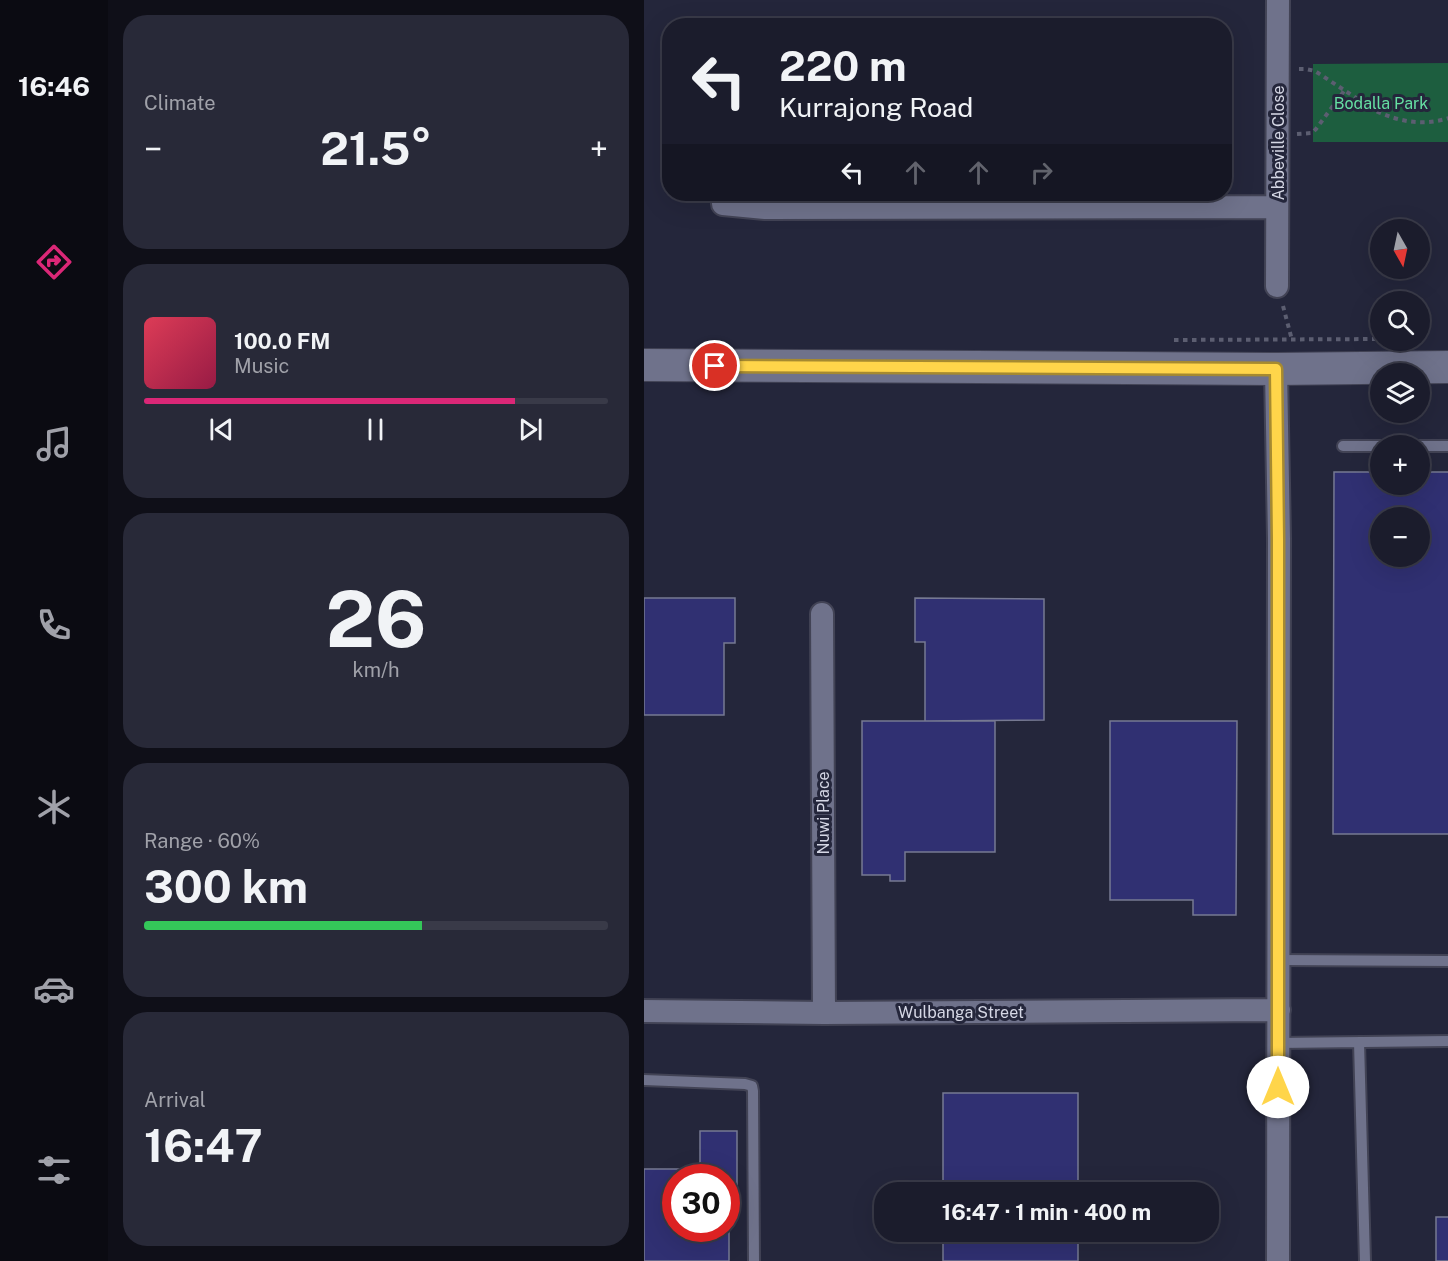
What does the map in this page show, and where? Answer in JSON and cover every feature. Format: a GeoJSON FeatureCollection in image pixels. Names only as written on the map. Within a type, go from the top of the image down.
{"type":"FeatureCollection","features":[{"type":"Feature","properties":{"kind":"main road"},"geometry":{"type":"LineString","coordinates":[[644,365],[1448,368]]}},
{"type":"Feature","properties":{"kind":"street","name":"Abbeville Close"},"geometry":{"type":"LineString","coordinates":[[1277,286],[1278,0]]}},
{"type":"Feature","properties":{"kind":"street"},"geometry":{"type":"LineString","coordinates":[[723,204],[772,208],[1277,207]]}},
{"type":"Feature","properties":{"kind":"street"},"geometry":{"type":"LineString","coordinates":[[1276,369],[1278,1261]]}},
{"type":"Feature","properties":{"kind":"street","name":"Nuwi Place"},"geometry":{"type":"LineString","coordinates":[[822,614],[824,1013]]}},
{"type":"Feature","properties":{"kind":"street","name":"Wulbanga Street"},"geometry":{"type":"LineString","coordinates":[[644,1011],[824,1013],[1279,1010]]}},
{"type":"Feature","properties":{"kind":"lane"},"geometry":{"type":"LineString","coordinates":[[1343,446],[1370,446]]}},
{"type":"Feature","properties":{"kind":"lane"},"geometry":{"type":"LineString","coordinates":[[1430,446],[1448,446]]}},
{"type":"Feature","properties":{"kind":"lane"},"geometry":{"type":"LineString","coordinates":[[1278,960],[1448,961]]}},
{"type":"Feature","properties":{"kind":"lane"},"geometry":{"type":"LineString","coordinates":[[1278,1043],[1448,1041]]}},
{"type":"Feature","properties":{"kind":"lane"},"geometry":{"type":"LineString","coordinates":[[1359,1042],[1365,1261]]}},
{"type":"Feature","properties":{"kind":"lane"},"geometry":{"type":"LineString","coordinates":[[644,1080],[752,1086],[754,1261]]}},
{"type":"Feature","properties":{"kind":"path"},"geometry":{"type":"LineString","coordinates":[[1278,69],[1310,69],[1376,111],[1400,120],[1424,123],[1448,118]]}},
{"type":"Feature","properties":{"kind":"path"},"geometry":{"type":"LineString","coordinates":[[1278,135],[1312,133],[1344,90]]}},
{"type":"Feature","properties":{"kind":"path"},"geometry":{"type":"LineString","coordinates":[[1277,286],[1292,340]]}},
{"type":"Feature","properties":{"kind":"green space","name":"Bodalla Park"},"geometry":{"type":"Polygon","coordinates":[[[1448,63],[1448,142],[1313,142],[1313,64],[1448,63]]]}},
{"type":"Feature","properties":{"kind":"building"},"geometry":{"type":"Polygon","coordinates":[[[1334,472],[1370,472],[1370,495],[1430,495],[1430,472],[1449,472],[1449,834],[1333,834],[1334,472]]]}},
{"type":"Feature","properties":{"kind":"building"},"geometry":{"type":"Polygon","coordinates":[[[644,598],[735,598],[735,643],[724,643],[724,715],[644,715],[644,598]]]}},
{"type":"Feature","properties":{"kind":"building"},"geometry":{"type":"Polygon","coordinates":[[[915,598],[1044,599],[1044,720],[925,721],[925,642],[915,642],[915,598]]]}},
{"type":"Feature","properties":{"kind":"building"},"geometry":{"type":"Polygon","coordinates":[[[862,721],[995,721],[995,852],[905,852],[905,881],[890,881],[890,875],[862,875],[862,721]]]}},
{"type":"Feature","properties":{"kind":"building"},"geometry":{"type":"Polygon","coordinates":[[[1110,721],[1237,721],[1236,915],[1193,915],[1193,900],[1110,900],[1110,721]]]}},
{"type":"Feature","properties":{"kind":"building"},"geometry":{"type":"Polygon","coordinates":[[[943,1093],[1078,1093],[1078,1182],[943,1182],[943,1093]]]}},
{"type":"Feature","properties":{"kind":"building"},"geometry":{"type":"Polygon","coordinates":[[[700,1131],[737,1131],[737,1164],[700,1164],[700,1131]]]}},
{"type":"Feature","properties":{"kind":"building"},"geometry":{"type":"Polygon","coordinates":[[[644,1169],[662,1169],[662,1242],[729,1242],[729,1261],[644,1261],[644,1169]]]}},
{"type":"Feature","properties":{"kind":"building"},"geometry":{"type":"Polygon","coordinates":[[[1436,1217],[1449,1217],[1449,1261],[1436,1261],[1436,1217]]]}},
{"type":"Feature","properties":{"kind":"building"},"geometry":{"type":"Polygon","coordinates":[[[943,1242],[1078,1242],[1078,1261],[943,1261],[943,1242]]]}},
{"type":"Feature","properties":{"kind":"route"},"geometry":{"type":"LineString","coordinates":[[715,366],[1276,369],[1278,1087]]}}]}
